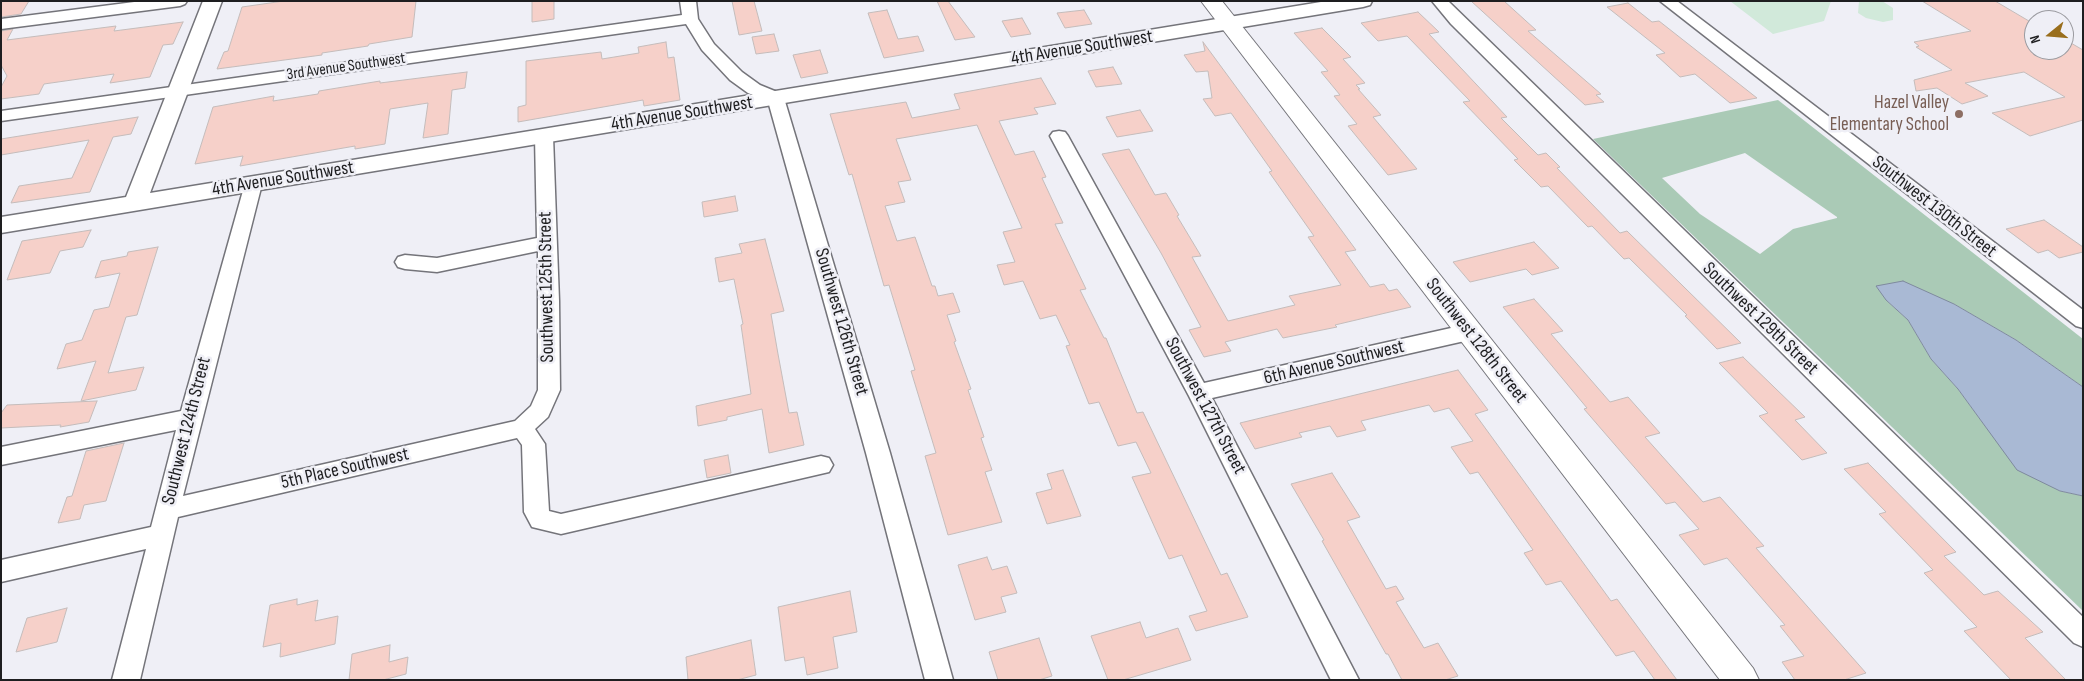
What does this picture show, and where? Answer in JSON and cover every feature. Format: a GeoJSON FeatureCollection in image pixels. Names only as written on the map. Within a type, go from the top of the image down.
{"type":"FeatureCollection","features":[{"type":"Feature","properties":{"kind":"main road","name":"Southwest 128th Street"},"geometry":{"type":"LineString","coordinates":[[1211,1],[1741,680]]}},
{"type":"Feature","properties":{"kind":"street"},"geometry":{"type":"LineString","coordinates":[[1,24],[180,1]]}},
{"type":"Feature","properties":{"kind":"street"},"geometry":{"type":"LineString","coordinates":[[135,203],[213,1]]}},
{"type":"Feature","properties":{"kind":"street","name":"4th Avenue Southwest"},"geometry":{"type":"LineString","coordinates":[[1,225],[1364,1]]}},
{"type":"Feature","properties":{"kind":"street","name":"Southwest 129th Street"},"geometry":{"type":"LineString","coordinates":[[1440,1],[1457,21],[2083,635]]}},
{"type":"Feature","properties":{"kind":"street","name":"Southwest 130th Street"},"geometry":{"type":"LineString","coordinates":[[1667,1],[2083,321]]}},
{"type":"Feature","properties":{"kind":"street"},"geometry":{"type":"LineString","coordinates":[[689,10],[708,48],[736,76],[754,89],[776,98]]}},
{"type":"Feature","properties":{"kind":"street","name":"3rd Avenue Southwest"},"geometry":{"type":"LineString","coordinates":[[1,116],[689,10]]}},
{"type":"Feature","properties":{"kind":"street","name":"Southwest 126th Street"},"geometry":{"type":"LineString","coordinates":[[776,98],[878,452],[938,680]]}},
{"type":"Feature","properties":{"kind":"street","name":"Southwest 125th Street"},"geometry":{"type":"LineString","coordinates":[[522,428],[540,412],[549,390],[548,242],[544,136]]}},
{"type":"Feature","properties":{"kind":"street","name":"Southwest 127th Street"},"geometry":{"type":"LineString","coordinates":[[1059,136],[1199,393],[1345,680]]}},
{"type":"Feature","properties":{"kind":"street","name":"Southwest 124th Street"},"geometry":{"type":"LineString","coordinates":[[126,680],[190,418],[254,184]]}},
{"type":"Feature","properties":{"kind":"street"},"geometry":{"type":"LineString","coordinates":[[405,262],[437,265],[548,242]]}},
{"type":"Feature","properties":{"kind":"street","name":"6th Avenue Southwest"},"geometry":{"type":"LineString","coordinates":[[1199,393],[1469,332]]}},
{"type":"Feature","properties":{"kind":"street"},"geometry":{"type":"LineString","coordinates":[[1,456],[190,418]]}},
{"type":"Feature","properties":{"kind":"street"},"geometry":{"type":"LineString","coordinates":[[522,428],[532,444],[536,512],[542,520],[561,524],[820,465]]}},
{"type":"Feature","properties":{"kind":"street","name":"5th Place Southwest"},"geometry":{"type":"LineString","coordinates":[[168,509],[522,428]]}},
{"type":"Feature","properties":{"kind":"street"},"geometry":{"type":"LineString","coordinates":[[1,571],[161,535]]}},
{"type":"Feature","properties":{"kind":"green space"},"geometry":{"type":"Polygon","coordinates":[[[1730,1],[1831,1],[1824,21],[1773,34],[1730,1]]]}},
{"type":"Feature","properties":{"kind":"green space"},"geometry":{"type":"Polygon","coordinates":[[[1859,1],[1882,1],[1893,8],[1893,20],[1883,22],[1866,18],[1858,13],[1859,1]]]}},
{"type":"Feature","properties":{"kind":"green space"},"geometry":{"type":"Polygon","coordinates":[[[1778,100],[2083,339],[2083,387],[2016,340],[1954,304],[1886,300],[1908,320],[1931,359],[1958,389],[1986,427],[2060,491],[2083,496],[2083,611],[1593,139],[1778,100]],[[1745,153],[1662,178],[1700,214],[1760,254],[1793,229],[1837,217],[1745,153]]]}},
{"type":"Feature","properties":{"kind":"water"},"geometry":{"type":"Polygon","coordinates":[[[1903,281],[1954,304],[2016,340],[2083,387],[2083,496],[2060,491],[2017,470],[1958,389],[1931,359],[1908,320],[1886,300],[1876,286],[1903,281]]]}},
{"type":"Feature","properties":{"kind":"building"},"geometry":{"type":"Polygon","coordinates":[[[1,1],[29,1],[21,14],[1,17],[1,1]]]}},
{"type":"Feature","properties":{"kind":"building"},"geometry":{"type":"Polygon","coordinates":[[[284,1],[416,1],[412,37],[322,53],[322,55],[217,69],[224,52],[228,51],[242,7],[284,1]]]}},
{"type":"Feature","properties":{"kind":"building"},"geometry":{"type":"Polygon","coordinates":[[[532,1],[554,1],[554,19],[532,22],[532,1]]]}},
{"type":"Feature","properties":{"kind":"building"},"geometry":{"type":"Polygon","coordinates":[[[732,1],[754,1],[762,31],[739,35],[732,1]]]}},
{"type":"Feature","properties":{"kind":"building"},"geometry":{"type":"Polygon","coordinates":[[[937,1],[948,1],[975,37],[955,40],[937,1]]]}},
{"type":"Feature","properties":{"kind":"building"},"geometry":{"type":"Polygon","coordinates":[[[1471,1],[1504,1],[1536,30],[1528,31],[1601,94],[1596,95],[1604,102],[1585,105],[1471,1]]]}},
{"type":"Feature","properties":{"kind":"building"},"geometry":{"type":"Polygon","coordinates":[[[1922,1],[1995,1],[2024,18],[2024,60],[2074,60],[2074,45],[2083,50],[2083,120],[2030,136],[1992,113],[2065,97],[2024,72],[1965,83],[1988,96],[1962,104],[1937,88],[1916,91],[1914,80],[1952,70],[1916,47],[1919,46],[1914,42],[1971,31],[1922,1]]]}},
{"type":"Feature","properties":{"kind":"building"},"geometry":{"type":"Polygon","coordinates":[[[1628,3],[1652,22],[1659,21],[1757,98],[1730,103],[1695,74],[1680,77],[1656,55],[1665,53],[1607,7],[1628,3]]]}},
{"type":"Feature","properties":{"kind":"building"},"geometry":{"type":"Polygon","coordinates":[[[887,10],[898,39],[918,36],[924,51],[884,58],[868,13],[887,10]]]}},
{"type":"Feature","properties":{"kind":"building"},"geometry":{"type":"Polygon","coordinates":[[[1084,10],[1092,24],[1065,28],[1057,13],[1084,10]]]}},
{"type":"Feature","properties":{"kind":"building"},"geometry":{"type":"Polygon","coordinates":[[[1418,12],[1439,32],[1429,34],[1507,117],[1501,118],[1538,155],[1546,153],[1560,167],[1557,168],[1620,233],[1627,231],[1741,343],[1717,349],[1685,316],[1687,315],[1629,258],[1624,259],[1592,226],[1588,227],[1548,186],[1541,187],[1514,160],[1518,159],[1463,102],[1470,101],[1407,36],[1378,41],[1361,23],[1418,12]]]}},
{"type":"Feature","properties":{"kind":"building"},"geometry":{"type":"Polygon","coordinates":[[[1022,18],[1031,34],[1011,37],[1002,21],[1022,18]]]}},
{"type":"Feature","properties":{"kind":"building"},"geometry":{"type":"Polygon","coordinates":[[[183,22],[173,44],[163,45],[150,77],[110,83],[114,74],[44,84],[39,94],[1,99],[1,87],[7,76],[1,65],[1,31],[13,29],[7,40],[116,26],[114,31],[183,22]]]}},
{"type":"Feature","properties":{"kind":"building"},"geometry":{"type":"Polygon","coordinates":[[[1322,28],[1351,57],[1343,59],[1365,83],[1356,85],[1360,89],[1358,89],[1381,115],[1373,117],[1417,169],[1388,175],[1348,126],[1357,124],[1334,96],[1340,95],[1321,72],[1328,71],[1294,33],[1322,28]]]}},
{"type":"Feature","properties":{"kind":"building"},"geometry":{"type":"Polygon","coordinates":[[[774,34],[779,51],[756,54],[752,37],[774,34]]]}},
{"type":"Feature","properties":{"kind":"building"},"geometry":{"type":"Polygon","coordinates":[[[666,42],[668,58],[674,57],[680,100],[644,106],[643,100],[518,122],[518,107],[526,105],[526,61],[601,52],[602,59],[639,53],[638,47],[666,42]]]}},
{"type":"Feature","properties":{"kind":"building"},"geometry":{"type":"Polygon","coordinates":[[[1203,42],[1356,250],[1345,252],[1370,287],[1384,284],[1389,291],[1397,289],[1411,307],[1335,325],[1337,327],[1283,338],[1277,329],[1225,342],[1231,351],[1204,357],[1189,330],[1201,327],[1161,253],[1102,154],[1129,149],[1155,195],[1166,193],[1179,215],[1177,216],[1201,256],[1192,257],[1228,321],[1295,305],[1289,296],[1341,285],[1308,237],[1314,236],[1269,172],[1272,171],[1231,113],[1215,116],[1203,99],[1212,98],[1208,71],[1196,72],[1184,55],[1205,51],[1203,42]]]}},
{"type":"Feature","properties":{"kind":"building"},"geometry":{"type":"Polygon","coordinates":[[[820,50],[828,73],[801,78],[793,55],[820,50]]]}},
{"type":"Feature","properties":{"kind":"building"},"geometry":{"type":"Polygon","coordinates":[[[1113,67],[1122,84],[1096,87],[1088,71],[1113,67]]]}},
{"type":"Feature","properties":{"kind":"building"},"geometry":{"type":"Polygon","coordinates":[[[467,72],[465,88],[452,90],[448,134],[423,138],[428,103],[390,109],[385,144],[355,149],[355,146],[240,166],[243,156],[195,164],[213,107],[274,96],[273,101],[318,94],[319,91],[380,81],[380,83],[467,72]]]}},
{"type":"Feature","properties":{"kind":"building"},"geometry":{"type":"Polygon","coordinates":[[[1041,78],[1056,104],[1034,108],[1038,114],[999,121],[1015,155],[1034,151],[1046,177],[1042,178],[1063,223],[1055,224],[1086,289],[1080,290],[1104,338],[1106,338],[1137,413],[1143,412],[1221,575],[1227,573],[1248,617],[1196,631],[1189,616],[1207,611],[1182,555],[1169,559],[1132,477],[1151,473],[1136,442],[1118,446],[1099,402],[1089,404],[1066,346],[1070,345],[1056,315],[1040,319],[1023,281],[1004,285],[997,265],[1015,262],[1003,232],[1022,228],[977,125],[896,139],[911,180],[898,182],[905,202],[885,206],[897,241],[915,237],[932,286],[935,286],[938,296],[953,293],[960,312],[947,315],[956,341],[954,342],[971,389],[968,390],[984,437],[981,438],[992,470],[985,472],[1002,522],[948,535],[925,456],[936,453],[911,371],[915,370],[889,285],[884,286],[852,174],[849,175],[830,114],[906,102],[912,118],[960,109],[954,94],[1041,78]]]}},
{"type":"Feature","properties":{"kind":"building"},"geometry":{"type":"Polygon","coordinates":[[[1140,110],[1153,131],[1117,137],[1106,117],[1140,110]]]}},
{"type":"Feature","properties":{"kind":"building"},"geometry":{"type":"Polygon","coordinates":[[[138,117],[131,134],[113,137],[90,192],[11,203],[19,186],[72,178],[89,140],[1,155],[1,139],[138,117]]]}},
{"type":"Feature","properties":{"kind":"building"},"geometry":{"type":"Polygon","coordinates":[[[735,196],[738,211],[704,217],[702,202],[735,196]]]}},
{"type":"Feature","properties":{"kind":"building"},"geometry":{"type":"Polygon","coordinates":[[[2044,220],[2083,247],[2083,252],[2059,258],[2048,250],[2038,253],[2006,229],[2044,220]]]}},
{"type":"Feature","properties":{"kind":"building"},"geometry":{"type":"Polygon","coordinates":[[[91,230],[83,247],[60,251],[50,273],[7,280],[22,241],[91,230]]]}},
{"type":"Feature","properties":{"kind":"building"},"geometry":{"type":"Polygon","coordinates":[[[765,239],[784,311],[771,314],[789,413],[797,412],[804,445],[769,453],[762,409],[727,417],[727,420],[698,426],[696,406],[751,394],[741,325],[743,324],[734,279],[719,282],[715,258],[742,253],[739,244],[765,239]]]}},
{"type":"Feature","properties":{"kind":"building"},"geometry":{"type":"Polygon","coordinates":[[[1534,242],[1559,268],[1532,275],[1526,269],[1470,282],[1453,262],[1534,242]]]}},
{"type":"Feature","properties":{"kind":"building"},"geometry":{"type":"Polygon","coordinates":[[[158,247],[137,315],[126,317],[108,373],[144,367],[136,390],[81,401],[96,361],[57,369],[66,344],[82,340],[94,310],[109,307],[120,273],[95,278],[101,261],[127,256],[128,252],[158,247]]]}},
{"type":"Feature","properties":{"kind":"building"},"geometry":{"type":"Polygon","coordinates":[[[1534,299],[1563,331],[1551,334],[1610,402],[1628,397],[1660,433],[1645,437],[1703,502],[1720,497],[1764,546],[1756,548],[1866,673],[1844,680],[1795,680],[1782,662],[1804,656],[1780,626],[1785,625],[1727,558],[1704,565],[1679,535],[1699,529],[1675,502],[1666,504],[1584,409],[1587,408],[1503,307],[1534,299]]]}},
{"type":"Feature","properties":{"kind":"building"},"geometry":{"type":"Polygon","coordinates":[[[1743,357],[1805,417],[1795,420],[1827,453],[1802,460],[1759,416],[1768,413],[1719,363],[1743,357]]]}},
{"type":"Feature","properties":{"kind":"building"},"geometry":{"type":"Polygon","coordinates":[[[1458,370],[1488,410],[1475,414],[1611,601],[1617,599],[1677,680],[1655,680],[1634,651],[1616,656],[1561,581],[1546,585],[1524,553],[1533,550],[1478,472],[1470,474],[1451,447],[1473,441],[1449,408],[1434,412],[1429,405],[1361,421],[1366,430],[1337,437],[1330,426],[1299,433],[1302,437],[1255,449],[1240,423],[1458,370]]]}},
{"type":"Feature","properties":{"kind":"building"},"geometry":{"type":"Polygon","coordinates":[[[97,401],[89,422],[60,427],[61,425],[1,428],[1,413],[7,405],[97,401]]]}},
{"type":"Feature","properties":{"kind":"building"},"geometry":{"type":"Polygon","coordinates":[[[124,443],[106,501],[84,505],[80,519],[58,523],[67,497],[72,496],[86,451],[124,443]]]}},
{"type":"Feature","properties":{"kind":"building"},"geometry":{"type":"Polygon","coordinates":[[[728,455],[731,473],[707,478],[704,460],[728,455]]]}},
{"type":"Feature","properties":{"kind":"building"},"geometry":{"type":"Polygon","coordinates":[[[1868,463],[1956,552],[1944,556],[1984,595],[1998,591],[2043,632],[2025,638],[2066,680],[2011,680],[1964,631],[1977,627],[1924,573],[1933,570],[1879,514],[1886,512],[1844,469],[1868,463]]]}},
{"type":"Feature","properties":{"kind":"building"},"geometry":{"type":"Polygon","coordinates":[[[1063,470],[1081,516],[1047,524],[1036,493],[1052,489],[1047,474],[1063,470]]]}},
{"type":"Feature","properties":{"kind":"building"},"geometry":{"type":"Polygon","coordinates":[[[1332,473],[1360,517],[1347,521],[1386,589],[1396,586],[1404,599],[1396,602],[1424,648],[1438,643],[1458,676],[1445,680],[1402,680],[1291,484],[1332,473]]]}},
{"type":"Feature","properties":{"kind":"building"},"geometry":{"type":"Polygon","coordinates":[[[987,557],[992,570],[1007,566],[1017,593],[1001,597],[1006,612],[975,620],[958,565],[987,557]]]}},
{"type":"Feature","properties":{"kind":"building"},"geometry":{"type":"Polygon","coordinates":[[[850,591],[857,632],[833,637],[838,668],[807,675],[804,657],[785,661],[778,607],[850,591]]]}},
{"type":"Feature","properties":{"kind":"building"},"geometry":{"type":"Polygon","coordinates":[[[297,599],[297,605],[318,600],[315,621],[338,616],[335,644],[280,657],[281,643],[263,647],[270,605],[297,599]]]}},
{"type":"Feature","properties":{"kind":"building"},"geometry":{"type":"Polygon","coordinates":[[[67,608],[57,642],[16,652],[27,618],[67,608]]]}},
{"type":"Feature","properties":{"kind":"building"},"geometry":{"type":"Polygon","coordinates":[[[1140,622],[1146,638],[1178,628],[1191,660],[1123,680],[1108,680],[1091,636],[1140,622]]]}},
{"type":"Feature","properties":{"kind":"building"},"geometry":{"type":"Polygon","coordinates":[[[1039,638],[1052,676],[1039,680],[998,680],[989,652],[1039,638]]]}},
{"type":"Feature","properties":{"kind":"building"},"geometry":{"type":"Polygon","coordinates":[[[751,640],[756,675],[737,680],[688,680],[686,657],[751,640]]]}},
{"type":"Feature","properties":{"kind":"building"},"geometry":{"type":"Polygon","coordinates":[[[390,645],[389,662],[408,657],[406,674],[383,680],[349,680],[352,654],[390,645]]]}},
{"type":"Feature","properties":{"kind":"place","name":"Hazel Valley Elementary School"},"geometry":{"type":"Point","coordinates":[1959,114]}}]}
